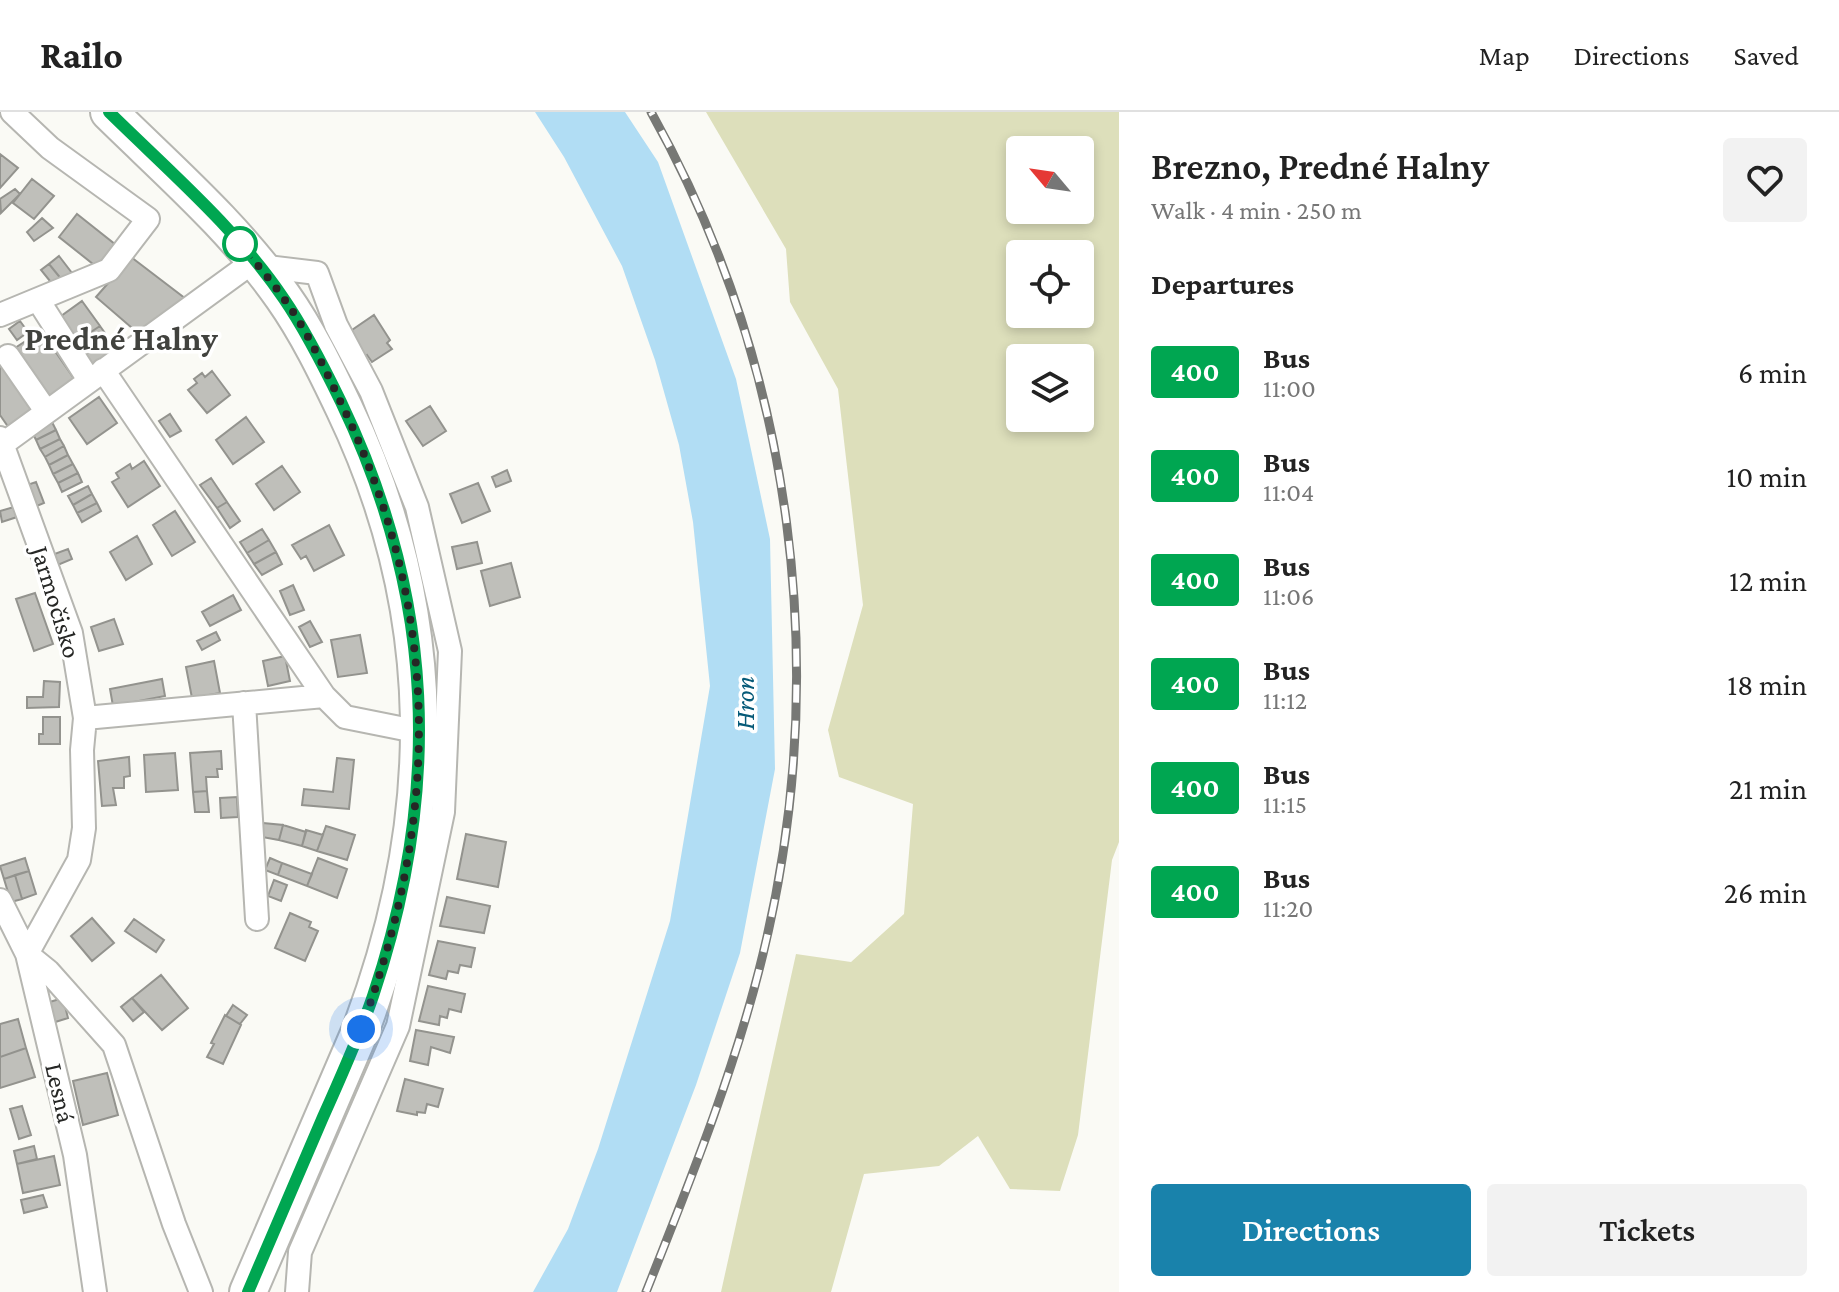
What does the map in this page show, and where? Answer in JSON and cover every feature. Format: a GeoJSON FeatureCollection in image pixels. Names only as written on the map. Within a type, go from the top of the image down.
{"type":"FeatureCollection","features":[{"type":"Feature","properties":{"kind":"main road"},"geometry":{"type":"LineString","coordinates":[[109,112],[257,263],[284,298],[324,367],[364,453],[398,553],[410,610],[419,686],[417,791],[406,873],[377,984],[361,1029],[248,1292]]}},
{"type":"Feature","properties":{"kind":"street"},"geometry":{"type":"LineString","coordinates":[[0,315],[109,270],[148,219],[50,148],[12,112]]}},
{"type":"Feature","properties":{"kind":"street"},"geometry":{"type":"LineString","coordinates":[[257,263],[317,273],[336,325],[371,391],[417,507],[450,651],[443,812],[398,1026],[300,1252],[297,1292]]}},
{"type":"Feature","properties":{"kind":"street","name":"Jarmočisko"},"geometry":{"type":"LineString","coordinates":[[27,954],[79,860],[84,828],[82,750],[85,718],[71,633],[1,442],[257,263]]}},
{"type":"Feature","properties":{"kind":"street"},"geometry":{"type":"LineString","coordinates":[[38,300],[96,375],[324,696],[345,717],[420,732]]}},
{"type":"Feature","properties":{"kind":"street"},"geometry":{"type":"LineString","coordinates":[[8,356],[46,411]]}},
{"type":"Feature","properties":{"kind":"street"},"geometry":{"type":"LineString","coordinates":[[85,718],[324,696]]}},
{"type":"Feature","properties":{"kind":"street"},"geometry":{"type":"LineString","coordinates":[[244,703],[257,919]]}},
{"type":"Feature","properties":{"kind":"street","name":"Lesná"},"geometry":{"type":"LineString","coordinates":[[0,900],[27,954],[75,1155],[95,1292]]}},
{"type":"Feature","properties":{"kind":"street"},"geometry":{"type":"LineString","coordinates":[[27,954],[48,971],[114,1045],[174,1224],[201,1292]]}},
{"type":"Feature","properties":{"kind":"green space"},"geometry":{"type":"Polygon","coordinates":[[[706,112],[1119,112],[1119,842],[1112,860],[1078,1135],[1060,1191],[1010,1189],[978,1136],[939,1166],[864,1174],[831,1292],[721,1292],[796,954],[851,962],[904,914],[913,804],[839,777],[828,730],[863,605],[838,389],[790,302],[786,249],[706,112]]]}},
{"type":"Feature","properties":{"kind":"water","name":"Hron"},"geometry":{"type":"Polygon","coordinates":[[[535,112],[625,112],[658,162],[736,379],[770,539],[775,769],[740,953],[696,1085],[617,1292],[533,1292],[568,1229],[598,1149],[670,921],[710,686],[693,522],[679,445],[655,360],[622,266],[564,157],[535,112]]]}},
{"type":"Feature","properties":{"kind":"building"},"geometry":{"type":"Polygon","coordinates":[[[0,154],[18,168],[0,188],[0,154]]]}},
{"type":"Feature","properties":{"kind":"building"},"geometry":{"type":"Polygon","coordinates":[[[32,179],[54,196],[34,219],[13,203],[32,179]]]}},
{"type":"Feature","properties":{"kind":"building"},"geometry":{"type":"Polygon","coordinates":[[[15,189],[20,194],[1,213],[0,199],[15,189]]]}},
{"type":"Feature","properties":{"kind":"building"},"geometry":{"type":"Polygon","coordinates":[[[77,214],[116,245],[98,268],[59,237],[77,214]]]}},
{"type":"Feature","properties":{"kind":"building"},"geometry":{"type":"Polygon","coordinates":[[[42,218],[53,228],[34,241],[27,232],[42,218]]]}},
{"type":"Feature","properties":{"kind":"building"},"geometry":{"type":"Polygon","coordinates":[[[59,256],[72,273],[62,280],[49,264],[59,256]]]}},
{"type":"Feature","properties":{"kind":"building"},"geometry":{"type":"Polygon","coordinates":[[[131,257],[186,299],[139,334],[96,297],[131,257]]]}},
{"type":"Feature","properties":{"kind":"building"},"geometry":{"type":"Polygon","coordinates":[[[49,264],[62,280],[54,286],[41,270],[49,264]]]}},
{"type":"Feature","properties":{"kind":"building"},"geometry":{"type":"Polygon","coordinates":[[[82,301],[100,326],[74,343],[57,319],[82,301]]]}},
{"type":"Feature","properties":{"kind":"building"},"geometry":{"type":"Polygon","coordinates":[[[374,315],[390,340],[387,343],[392,349],[372,362],[367,355],[365,357],[349,332],[374,315]]]}},
{"type":"Feature","properties":{"kind":"building"},"geometry":{"type":"Polygon","coordinates":[[[20,321],[28,332],[17,340],[9,329],[20,321]]]}},
{"type":"Feature","properties":{"kind":"building"},"geometry":{"type":"Polygon","coordinates":[[[100,326],[117,350],[92,368],[74,343],[100,326]]]}},
{"type":"Feature","properties":{"kind":"building"},"geometry":{"type":"Polygon","coordinates":[[[41,331],[75,380],[50,398],[15,348],[41,331]]]}},
{"type":"Feature","properties":{"kind":"building"},"geometry":{"type":"Polygon","coordinates":[[[0,363],[34,409],[9,428],[0,415],[0,363]]]}},
{"type":"Feature","properties":{"kind":"building"},"geometry":{"type":"Polygon","coordinates":[[[212,371],[230,395],[207,413],[188,390],[197,383],[194,379],[202,373],[205,377],[212,371]]]}},
{"type":"Feature","properties":{"kind":"building"},"geometry":{"type":"Polygon","coordinates":[[[99,397],[117,423],[87,444],[69,418],[99,397]]]}},
{"type":"Feature","properties":{"kind":"building"},"geometry":{"type":"Polygon","coordinates":[[[430,406],[446,431],[423,446],[406,421],[430,406]]]}},
{"type":"Feature","properties":{"kind":"building"},"geometry":{"type":"Polygon","coordinates":[[[170,414],[181,431],[170,437],[159,421],[170,414]]]}},
{"type":"Feature","properties":{"kind":"building"},"geometry":{"type":"Polygon","coordinates":[[[246,417],[264,442],[233,464],[216,440],[246,417]]]}},
{"type":"Feature","properties":{"kind":"building"},"geometry":{"type":"Polygon","coordinates":[[[51,420],[56,430],[36,440],[31,430],[51,420]]]}},
{"type":"Feature","properties":{"kind":"building"},"geometry":{"type":"Polygon","coordinates":[[[56,430],[60,439],[40,449],[36,440],[56,430]]]}},
{"type":"Feature","properties":{"kind":"building"},"geometry":{"type":"Polygon","coordinates":[[[60,439],[64,446],[45,457],[40,449],[60,439]]]}},
{"type":"Feature","properties":{"kind":"building"},"geometry":{"type":"Polygon","coordinates":[[[64,446],[68,455],[49,465],[45,457],[64,446]]]}},
{"type":"Feature","properties":{"kind":"building"},"geometry":{"type":"Polygon","coordinates":[[[68,455],[73,464],[53,474],[49,465],[68,455]]]}},
{"type":"Feature","properties":{"kind":"building"},"geometry":{"type":"Polygon","coordinates":[[[144,461],[160,486],[128,507],[112,482],[119,478],[116,473],[130,464],[132,469],[144,461]]]}},
{"type":"Feature","properties":{"kind":"building"},"geometry":{"type":"Polygon","coordinates":[[[73,464],[78,473],[58,483],[53,474],[73,464]]]}},
{"type":"Feature","properties":{"kind":"building"},"geometry":{"type":"Polygon","coordinates":[[[282,466],[300,492],[274,510],[256,484],[282,466]]]}},
{"type":"Feature","properties":{"kind":"building"},"geometry":{"type":"Polygon","coordinates":[[[507,470],[511,481],[496,487],[492,477],[507,470]]]}},
{"type":"Feature","properties":{"kind":"building"},"geometry":{"type":"Polygon","coordinates":[[[78,473],[82,482],[62,492],[58,483],[78,473]]]}},
{"type":"Feature","properties":{"kind":"building"},"geometry":{"type":"Polygon","coordinates":[[[211,478],[227,502],[217,508],[200,485],[211,478]]]}},
{"type":"Feature","properties":{"kind":"building"},"geometry":{"type":"Polygon","coordinates":[[[36,482],[44,503],[32,508],[24,486],[36,482]]]}},
{"type":"Feature","properties":{"kind":"building"},"geometry":{"type":"Polygon","coordinates":[[[478,483],[490,511],[462,523],[450,494],[478,483]]]}},
{"type":"Feature","properties":{"kind":"building"},"geometry":{"type":"Polygon","coordinates":[[[88,486],[92,494],[73,505],[68,496],[88,486]]]}},
{"type":"Feature","properties":{"kind":"building"},"geometry":{"type":"Polygon","coordinates":[[[92,494],[97,503],[77,513],[73,505],[92,494]]]}},
{"type":"Feature","properties":{"kind":"building"},"geometry":{"type":"Polygon","coordinates":[[[227,502],[240,521],[230,528],[217,508],[227,502]]]}},
{"type":"Feature","properties":{"kind":"building"},"geometry":{"type":"Polygon","coordinates":[[[97,503],[101,511],[82,522],[77,513],[97,503]]]}},
{"type":"Feature","properties":{"kind":"building"},"geometry":{"type":"Polygon","coordinates":[[[14,507],[17,517],[2,522],[0,511],[14,507]]]}},
{"type":"Feature","properties":{"kind":"building"},"geometry":{"type":"Polygon","coordinates":[[[175,511],[195,542],[172,556],[153,525],[175,511]]]}},
{"type":"Feature","properties":{"kind":"building"},"geometry":{"type":"Polygon","coordinates":[[[329,525],[344,555],[314,571],[306,556],[301,559],[292,545],[329,525]]]}},
{"type":"Feature","properties":{"kind":"building"},"geometry":{"type":"Polygon","coordinates":[[[262,529],[269,540],[247,553],[240,542],[262,529]]]}},
{"type":"Feature","properties":{"kind":"building"},"geometry":{"type":"Polygon","coordinates":[[[137,536],[152,564],[126,580],[110,552],[137,536]]]}},
{"type":"Feature","properties":{"kind":"building"},"geometry":{"type":"Polygon","coordinates":[[[269,540],[276,552],[254,564],[247,553],[269,540]]]}},
{"type":"Feature","properties":{"kind":"building"},"geometry":{"type":"Polygon","coordinates":[[[477,542],[482,563],[457,569],[452,547],[477,542]]]}},
{"type":"Feature","properties":{"kind":"building"},"geometry":{"type":"Polygon","coordinates":[[[68,549],[72,559],[53,567],[49,556],[68,549]]]}},
{"type":"Feature","properties":{"kind":"building"},"geometry":{"type":"Polygon","coordinates":[[[276,552],[282,564],[262,575],[254,564],[276,552]]]}},
{"type":"Feature","properties":{"kind":"building"},"geometry":{"type":"Polygon","coordinates":[[[511,563],[520,597],[490,606],[481,571],[511,563]]]}},
{"type":"Feature","properties":{"kind":"building"},"geometry":{"type":"Polygon","coordinates":[[[293,585],[304,610],[290,615],[280,591],[293,585]]]}},
{"type":"Feature","properties":{"kind":"building"},"geometry":{"type":"Polygon","coordinates":[[[35,593],[53,644],[34,651],[16,599],[35,593]]]}},
{"type":"Feature","properties":{"kind":"building"},"geometry":{"type":"Polygon","coordinates":[[[233,595],[241,610],[210,626],[202,612],[233,595]]]}},
{"type":"Feature","properties":{"kind":"building"},"geometry":{"type":"Polygon","coordinates":[[[114,619],[123,644],[99,651],[91,627],[114,619]]]}},
{"type":"Feature","properties":{"kind":"building"},"geometry":{"type":"Polygon","coordinates":[[[310,621],[322,642],[310,647],[299,627],[310,621]]]}},
{"type":"Feature","properties":{"kind":"building"},"geometry":{"type":"Polygon","coordinates":[[[216,632],[220,640],[202,650],[197,641],[216,632]]]}},
{"type":"Feature","properties":{"kind":"building"},"geometry":{"type":"Polygon","coordinates":[[[360,635],[367,673],[338,677],[331,640],[360,635]]]}},
{"type":"Feature","properties":{"kind":"building"},"geometry":{"type":"Polygon","coordinates":[[[285,656],[290,681],[268,686],[263,661],[285,656]]]}},
{"type":"Feature","properties":{"kind":"building"},"geometry":{"type":"Polygon","coordinates":[[[214,661],[220,693],[192,698],[186,667],[214,661]]]}},
{"type":"Feature","properties":{"kind":"building"},"geometry":{"type":"Polygon","coordinates":[[[162,679],[165,696],[113,706],[110,689],[162,679]]]}},
{"type":"Feature","properties":{"kind":"building"},"geometry":{"type":"Polygon","coordinates":[[[44,681],[60,682],[59,707],[27,708],[27,697],[43,697],[44,681]]]}},
{"type":"Feature","properties":{"kind":"building"},"geometry":{"type":"Polygon","coordinates":[[[43,717],[60,717],[60,744],[39,744],[39,734],[43,734],[43,717]]]}},
{"type":"Feature","properties":{"kind":"building"},"geometry":{"type":"Polygon","coordinates":[[[221,751],[222,769],[217,769],[218,777],[206,777],[207,791],[193,792],[190,753],[221,751]]]}},
{"type":"Feature","properties":{"kind":"building"},"geometry":{"type":"Polygon","coordinates":[[[175,753],[178,790],[146,792],[144,755],[175,753]]]}},
{"type":"Feature","properties":{"kind":"building"},"geometry":{"type":"Polygon","coordinates":[[[129,757],[130,776],[124,777],[124,788],[113,788],[116,805],[102,806],[98,761],[129,757]]]}},
{"type":"Feature","properties":{"kind":"building"},"geometry":{"type":"Polygon","coordinates":[[[337,758],[354,760],[349,809],[302,805],[304,789],[333,792],[337,758]]]}},
{"type":"Feature","properties":{"kind":"building"},"geometry":{"type":"Polygon","coordinates":[[[207,791],[209,812],[195,812],[193,792],[207,791]]]}},
{"type":"Feature","properties":{"kind":"building"},"geometry":{"type":"Polygon","coordinates":[[[237,797],[238,817],[221,818],[220,798],[237,797]]]}},
{"type":"Feature","properties":{"kind":"building"},"geometry":{"type":"Polygon","coordinates":[[[263,823],[283,825],[279,840],[262,837],[263,823]]]}},
{"type":"Feature","properties":{"kind":"building"},"geometry":{"type":"Polygon","coordinates":[[[283,825],[306,832],[302,846],[279,840],[283,825]]]}},
{"type":"Feature","properties":{"kind":"building"},"geometry":{"type":"Polygon","coordinates":[[[326,826],[355,835],[347,860],[317,851],[326,826]]]}},
{"type":"Feature","properties":{"kind":"building"},"geometry":{"type":"Polygon","coordinates":[[[306,830],[323,835],[317,851],[302,846],[306,830]]]}},
{"type":"Feature","properties":{"kind":"building"},"geometry":{"type":"Polygon","coordinates":[[[466,834],[506,842],[498,887],[457,879],[466,834]]]}},
{"type":"Feature","properties":{"kind":"building"},"geometry":{"type":"Polygon","coordinates":[[[25,858],[29,871],[4,879],[0,866],[25,858]]]}},
{"type":"Feature","properties":{"kind":"building"},"geometry":{"type":"Polygon","coordinates":[[[270,858],[282,863],[278,875],[265,870],[270,858]]]}},
{"type":"Feature","properties":{"kind":"building"},"geometry":{"type":"Polygon","coordinates":[[[318,858],[347,869],[337,898],[307,886],[318,858]]]}},
{"type":"Feature","properties":{"kind":"building"},"geometry":{"type":"Polygon","coordinates":[[[282,863],[312,874],[307,886],[278,875],[282,863]]]}},
{"type":"Feature","properties":{"kind":"building"},"geometry":{"type":"Polygon","coordinates":[[[29,871],[36,894],[22,899],[15,875],[29,871]]]}},
{"type":"Feature","properties":{"kind":"building"},"geometry":{"type":"Polygon","coordinates":[[[15,875],[22,899],[11,902],[4,879],[15,875]]]}},
{"type":"Feature","properties":{"kind":"building"},"geometry":{"type":"Polygon","coordinates":[[[274,880],[287,885],[281,901],[268,896],[274,880]]]}},
{"type":"Feature","properties":{"kind":"building"},"geometry":{"type":"Polygon","coordinates":[[[447,897],[490,906],[484,933],[440,926],[447,897]]]}},
{"type":"Feature","properties":{"kind":"building"},"geometry":{"type":"Polygon","coordinates":[[[290,913],[311,922],[309,927],[318,931],[305,961],[275,948],[290,913]]]}},
{"type":"Feature","properties":{"kind":"building"},"geometry":{"type":"Polygon","coordinates":[[[92,918],[114,943],[92,961],[71,936],[92,918]]]}},
{"type":"Feature","properties":{"kind":"building"},"geometry":{"type":"Polygon","coordinates":[[[134,919],[164,940],[156,952],[125,931],[134,919]]]}},
{"type":"Feature","properties":{"kind":"building"},"geometry":{"type":"Polygon","coordinates":[[[438,941],[475,948],[471,967],[460,965],[458,973],[448,971],[446,979],[429,975],[438,941]]]}},
{"type":"Feature","properties":{"kind":"building"},"geometry":{"type":"Polygon","coordinates":[[[161,975],[188,1008],[162,1030],[132,998],[161,975]]]}},
{"type":"Feature","properties":{"kind":"building"},"geometry":{"type":"Polygon","coordinates":[[[428,986],[465,994],[461,1012],[449,1009],[447,1018],[440,1016],[439,1025],[419,1021],[428,986]]]}},
{"type":"Feature","properties":{"kind":"building"},"geometry":{"type":"Polygon","coordinates":[[[63,998],[68,1018],[49,1024],[43,1004],[63,998]]]}},
{"type":"Feature","properties":{"kind":"building"},"geometry":{"type":"Polygon","coordinates":[[[132,998],[144,1012],[133,1021],[121,1007],[132,998]]]}},
{"type":"Feature","properties":{"kind":"building"},"geometry":{"type":"Polygon","coordinates":[[[233,1005],[247,1015],[240,1024],[226,1016],[233,1005]]]}},
{"type":"Feature","properties":{"kind":"building"},"geometry":{"type":"Polygon","coordinates":[[[225,1015],[241,1025],[223,1064],[207,1057],[225,1015]]]}},
{"type":"Feature","properties":{"kind":"building"},"geometry":{"type":"Polygon","coordinates":[[[18,1019],[26,1048],[0,1057],[0,1024],[18,1019]]]}},
{"type":"Feature","properties":{"kind":"building"},"geometry":{"type":"Polygon","coordinates":[[[416,1030],[454,1037],[450,1053],[431,1047],[428,1065],[410,1061],[416,1030]]]}},
{"type":"Feature","properties":{"kind":"building"},"geometry":{"type":"Polygon","coordinates":[[[26,1048],[35,1077],[0,1088],[0,1057],[26,1048]]]}},
{"type":"Feature","properties":{"kind":"building"},"geometry":{"type":"Polygon","coordinates":[[[107,1073],[118,1115],[83,1125],[73,1081],[107,1073]]]}},
{"type":"Feature","properties":{"kind":"building"},"geometry":{"type":"Polygon","coordinates":[[[405,1079],[443,1089],[438,1107],[427,1104],[425,1113],[417,1112],[417,1115],[397,1111],[405,1079]]]}},
{"type":"Feature","properties":{"kind":"building"},"geometry":{"type":"Polygon","coordinates":[[[22,1106],[31,1135],[19,1139],[10,1109],[22,1106]]]}},
{"type":"Feature","properties":{"kind":"building"},"geometry":{"type":"Polygon","coordinates":[[[34,1146],[37,1159],[17,1164],[14,1151],[34,1146]]]}},
{"type":"Feature","properties":{"kind":"building"},"geometry":{"type":"Polygon","coordinates":[[[54,1156],[60,1185],[23,1193],[17,1164],[54,1156]]]}},
{"type":"Feature","properties":{"kind":"building"},"geometry":{"type":"Polygon","coordinates":[[[43,1195],[47,1207],[24,1213],[21,1200],[43,1195]]]}},
{"type":"Feature","properties":{"kind":"railway"},"geometry":{"type":"LineString","coordinates":[[646,1292],[725,1083],[763,954],[784,847],[795,739],[796,630],[786,522],[767,416],[739,312],[700,210],[651,112]]}},
{"type":"Feature","properties":{"kind":"bus line","name":"400"},"geometry":{"type":"LineString","coordinates":[[109,112],[233,236],[284,298],[303,329],[348,417],[383,504],[398,553],[414,638],[419,686],[419,762],[412,839],[398,908],[361,1029],[248,1292]]}},
{"type":"Feature","properties":{"kind":"district","name":"Predné Halny"},"geometry":{"type":"Point","coordinates":[121,338]}},
{"type":"Feature","properties":{"kind":"route"},"geometry":{"type":"LineString","coordinates":[[240,244],[284,298],[324,367],[348,417],[383,504],[408,597],[419,686],[420,732],[412,839],[398,908],[361,1029]]}}]}
